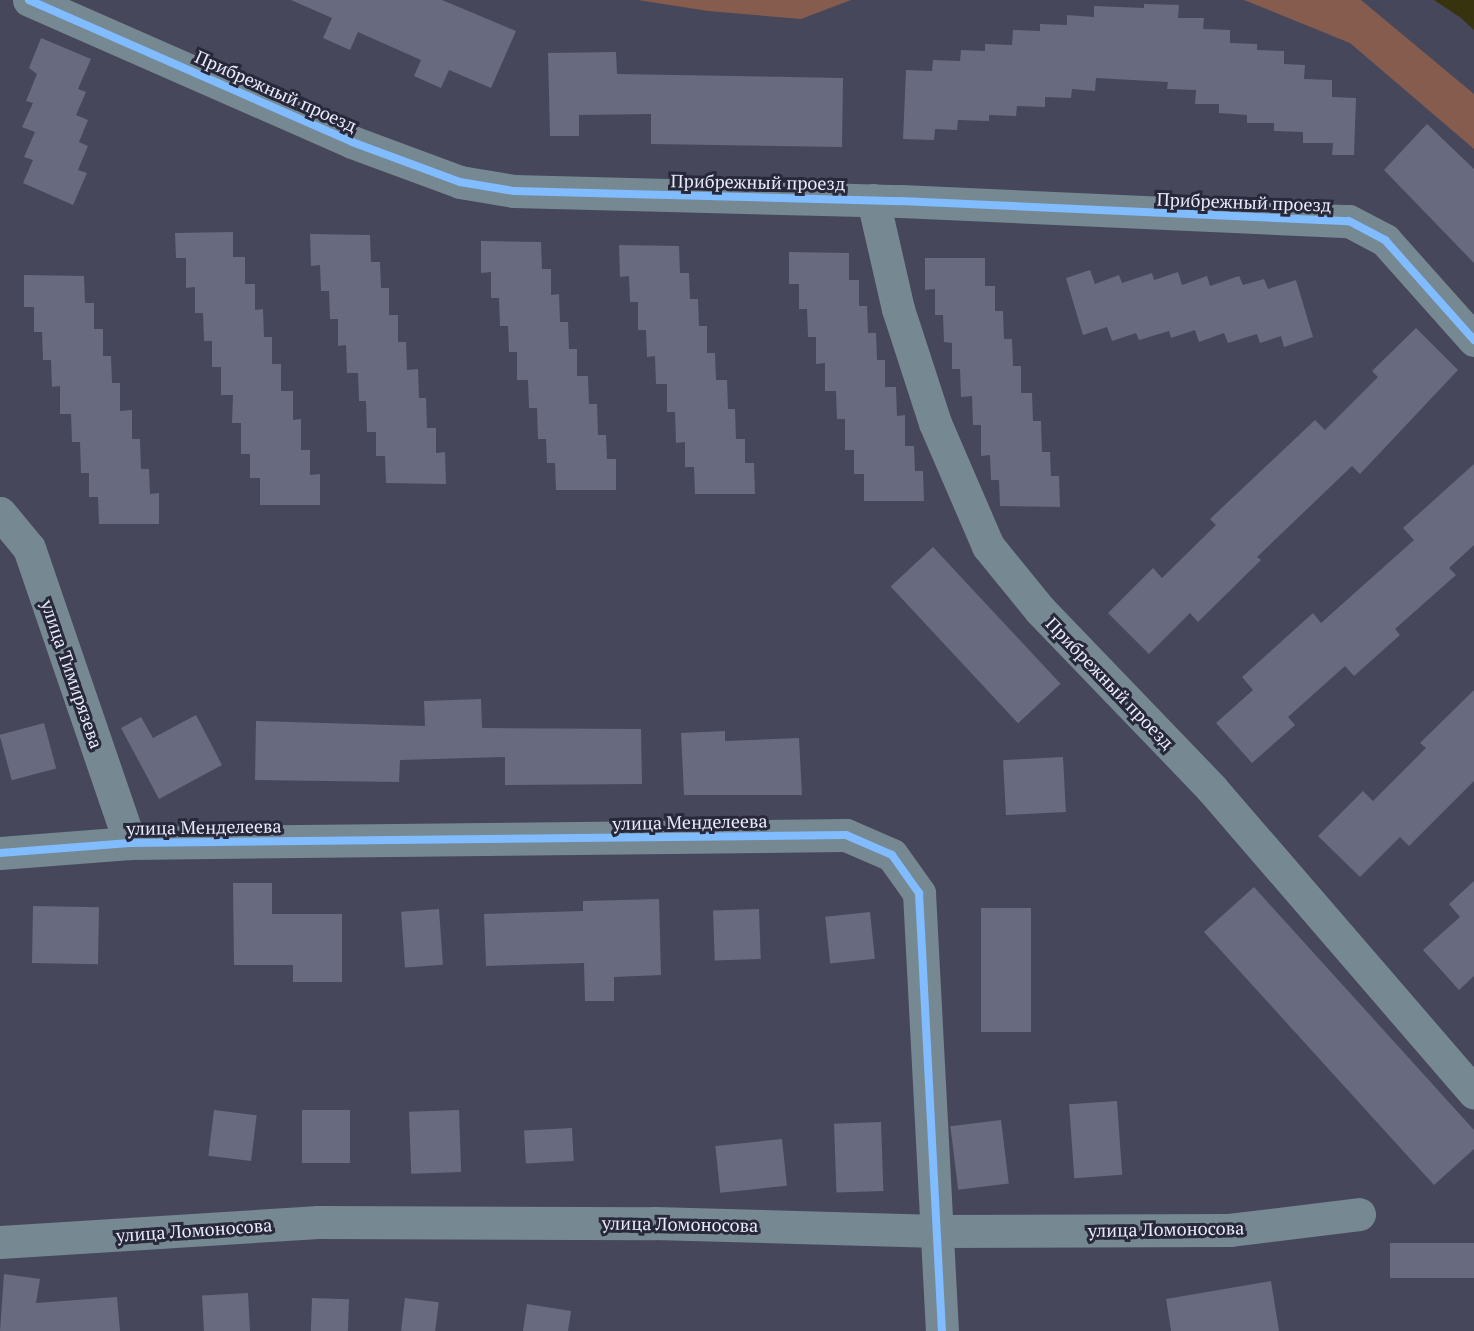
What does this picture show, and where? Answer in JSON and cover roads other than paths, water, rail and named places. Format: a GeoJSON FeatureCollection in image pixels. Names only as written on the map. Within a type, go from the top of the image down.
{"type":"FeatureCollection","features":[{"type":"Feature","properties":{"kind":"street","name":"Прибрежный проезд"},"geometry":{"type":"LineString","coordinates":[[29,0],[352,142],[460,182],[514,191],[873,200],[1349,221],[1385,240],[1474,340]]}},
{"type":"Feature","properties":{"kind":"street","name":"Прибрежный проезд"},"geometry":{"type":"LineString","coordinates":[[873,200],[898,309],[935,423],[988,546],[1040,610],[1212,789],[1474,1093]]}},
{"type":"Feature","properties":{"kind":"street","name":"улица Тимирязева"},"geometry":{"type":"LineString","coordinates":[[0,513],[29,548],[130,843]]}},
{"type":"Feature","properties":{"kind":"street","name":"улица Менделеева"},"geometry":{"type":"LineString","coordinates":[[0,854],[130,843],[846,835],[892,855],[919,893],[942,1331]]}},
{"type":"Feature","properties":{"kind":"street","name":"улица Ломоносова"},"geometry":{"type":"LineString","coordinates":[[0,1242],[318,1222],[654,1223],[938,1231],[1229,1230],[1359,1214]]}}]}
